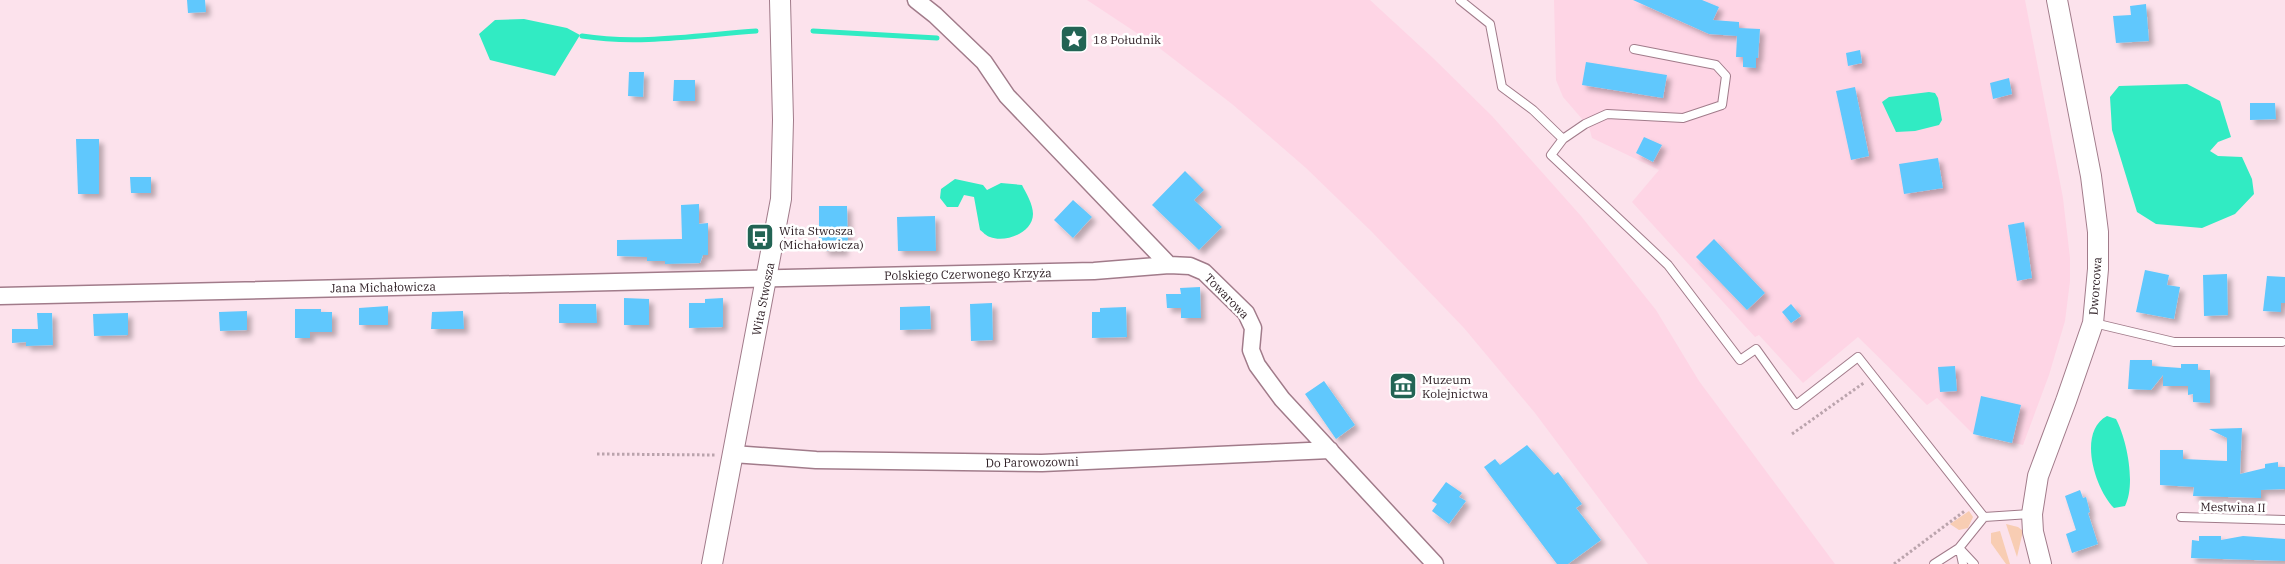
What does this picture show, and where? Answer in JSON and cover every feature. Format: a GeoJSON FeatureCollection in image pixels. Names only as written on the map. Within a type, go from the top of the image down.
{"type":"FeatureCollection","features":[{"type":"Feature","properties":{"kind":"street","name":"Wita Stwosza"},"geometry":{"type":"LineString","coordinates":[[712,564],[781,199],[783,165],[780,0]]}},
{"type":"Feature","properties":{"kind":"street"},"geometry":{"type":"LineString","coordinates":[[916,0],[935,15],[984,62],[1007,96],[1169,265]]}},
{"type":"Feature","properties":{"kind":"street","name":"Dworcowa"},"geometry":{"type":"LineString","coordinates":[[2041,564],[2033,532],[2032,514],[2038,476],[2092,323],[2098,269],[2098,232],[2091,176],[2057,0]]}},
{"type":"Feature","properties":{"kind":"street","name":"Polskiego Czerwonego Krzyża"},"geometry":{"type":"LineString","coordinates":[[767,278],[1094,271],[1169,265]]}},
{"type":"Feature","properties":{"kind":"street","name":"Towarowa"},"geometry":{"type":"LineString","coordinates":[[1169,265],[1190,266],[1204,272],[1246,313],[1253,328],[1252,350],[1257,365],[1282,399],[1435,564]]}},
{"type":"Feature","properties":{"kind":"street","name":"Jana Michałowicza"},"geometry":{"type":"LineString","coordinates":[[0,296],[767,278]]}},
{"type":"Feature","properties":{"kind":"street","name":"Do Parowozowni"},"geometry":{"type":"LineString","coordinates":[[733,454],[816,460],[1042,463],[1330,450]]}},
{"type":"Feature","properties":{"kind":"lane"},"geometry":{"type":"LineString","coordinates":[[1460,0],[1490,24],[1502,87],[1533,110],[1563,139]]}},
{"type":"Feature","properties":{"kind":"lane"},"geometry":{"type":"LineString","coordinates":[[1634,49],[1716,65],[1726,76],[1722,105],[1683,118],[1607,114],[1585,124],[1563,139],[1551,155],[1668,265],[1740,360],[1756,349],[1796,405],[1858,357],[1984,517]]}},
{"type":"Feature","properties":{"kind":"lane"},"geometry":{"type":"LineString","coordinates":[[2092,323],[2174,342],[2282,342]]}},
{"type":"Feature","properties":{"kind":"lane"},"geometry":{"type":"LineString","coordinates":[[1934,564],[1959,548],[1984,517],[2032,514]]}},
{"type":"Feature","properties":{"kind":"lane","name":"Mestwina II"},"geometry":{"type":"LineString","coordinates":[[2181,517],[2285,520]]}},
{"type":"Feature","properties":{"kind":"lane"},"geometry":{"type":"LineString","coordinates":[[1959,548],[1963,564]]}},
{"type":"Feature","properties":{"kind":"lane"},"geometry":{"type":"LineString","coordinates":[[1959,548],[1974,564]]}},
{"type":"Feature","properties":{"kind":"path"},"geometry":{"type":"LineString","coordinates":[[1792,434],[1873,376]]}},
{"type":"Feature","properties":{"kind":"path"},"geometry":{"type":"LineString","coordinates":[[597,454],[733,454]]}},
{"type":"Feature","properties":{"kind":"path"},"geometry":{"type":"LineString","coordinates":[[1894,564],[1974,504]]}},
{"type":"Feature","properties":{"kind":"shaded area"},"geometry":{"type":"Polygon","coordinates":[[[1087,0],[1370,0],[1492,116],[1581,216],[1656,310],[1699,381],[1835,564],[1648,564],[1535,413],[1464,328],[1372,232],[1306,168],[1232,104],[1158,47],[1087,0]]]}},
{"type":"Feature","properties":{"kind":"shaded area"},"geometry":{"type":"Polygon","coordinates":[[[1554,0],[2025,0],[2063,198],[2070,258],[2070,281],[2065,321],[2049,375],[2023,445],[1973,434],[1937,398],[1927,405],[1858,337],[1803,383],[1759,335],[1755,337],[1632,202],[1659,170],[1592,138],[1589,127],[1563,97],[1556,80],[1554,0]]]}},
{"type":"Feature","properties":{"kind":"shaded area"},"geometry":{"type":"Polygon","coordinates":[[[524,19],[567,28],[580,35],[555,76],[490,60],[479,34],[495,20],[524,19]]]}},
{"type":"Feature","properties":{"kind":"shaded area"},"geometry":{"type":"Polygon","coordinates":[[[2187,84],[2220,101],[2231,137],[2218,142],[2210,151],[2218,156],[2242,157],[2252,179],[2254,194],[2235,214],[2202,228],[2156,224],[2137,212],[2112,130],[2110,97],[2119,86],[2187,84]]]}},
{"type":"Feature","properties":{"kind":"shaded area"},"geometry":{"type":"Polygon","coordinates":[[[1929,92],[1935,93],[1938,98],[1942,120],[1939,125],[1915,131],[1896,132],[1882,102],[1889,97],[1929,92]]]}},
{"type":"Feature","properties":{"kind":"shaded area"},"geometry":{"type":"Polygon","coordinates":[[[955,179],[983,185],[987,190],[1001,183],[1022,185],[1033,210],[1032,221],[1017,235],[1003,239],[987,236],[980,230],[974,197],[964,195],[958,207],[947,207],[940,198],[941,189],[955,179]]]}},
{"type":"Feature","properties":{"kind":"shaded area"},"geometry":{"type":"Polygon","coordinates":[[[2107,416],[2116,419],[2124,438],[2130,474],[2130,486],[2125,506],[2114,508],[2101,488],[2092,461],[2091,447],[2093,434],[2098,424],[2107,416]]]}},
{"type":"Feature","properties":{"kind":"shaded area"},"geometry":{"type":"Polygon","coordinates":[[[1969,511],[1973,517],[1968,528],[1959,530],[1950,524],[1969,511]]]}},
{"type":"Feature","properties":{"kind":"shaded area"},"geometry":{"type":"Polygon","coordinates":[[[2006,524],[2018,527],[2023,531],[2017,557],[2006,524]]]}},
{"type":"Feature","properties":{"kind":"shaded area"},"geometry":{"type":"Polygon","coordinates":[[[2000,531],[2010,564],[2006,564],[1991,543],[1991,533],[2000,531]]]}},
{"type":"Feature","properties":{"kind":"building"},"geometry":{"type":"Polygon","coordinates":[[[187,0],[205,0],[206,12],[188,13],[187,0]]]}},
{"type":"Feature","properties":{"kind":"building"},"geometry":{"type":"Polygon","coordinates":[[[1633,0],[1702,0],[1719,7],[1713,20],[1739,22],[1739,28],[1760,29],[1756,68],[1743,67],[1743,57],[1736,57],[1737,36],[1709,34],[1633,0]]]}},
{"type":"Feature","properties":{"kind":"building"},"geometry":{"type":"Polygon","coordinates":[[[2146,4],[2149,41],[2116,43],[2113,16],[2131,15],[2130,6],[2146,4]]]}},
{"type":"Feature","properties":{"kind":"building"},"geometry":{"type":"Polygon","coordinates":[[[1860,50],[1862,63],[1848,66],[1846,53],[1860,50]]]}},
{"type":"Feature","properties":{"kind":"building"},"geometry":{"type":"Polygon","coordinates":[[[1586,62],[1667,75],[1663,98],[1582,85],[1586,62]]]}},
{"type":"Feature","properties":{"kind":"building"},"geometry":{"type":"Polygon","coordinates":[[[629,72],[644,72],[643,97],[628,96],[629,72]]]}},
{"type":"Feature","properties":{"kind":"building"},"geometry":{"type":"Polygon","coordinates":[[[2009,78],[2012,94],[1993,99],[1990,83],[2009,78]]]}},
{"type":"Feature","properties":{"kind":"building"},"geometry":{"type":"Polygon","coordinates":[[[674,80],[695,80],[695,101],[673,101],[674,80]]]}},
{"type":"Feature","properties":{"kind":"building"},"geometry":{"type":"Polygon","coordinates":[[[1855,87],[1869,156],[1851,160],[1836,91],[1855,87]]]}},
{"type":"Feature","properties":{"kind":"building"},"geometry":{"type":"Polygon","coordinates":[[[2250,103],[2275,103],[2276,119],[2250,120],[2250,103]]]}},
{"type":"Feature","properties":{"kind":"building"},"geometry":{"type":"Polygon","coordinates":[[[1644,137],[1662,145],[1653,162],[1636,153],[1644,137]]]}},
{"type":"Feature","properties":{"kind":"building"},"geometry":{"type":"Polygon","coordinates":[[[76,139],[99,139],[99,194],[78,194],[76,139]]]}},
{"type":"Feature","properties":{"kind":"building"},"geometry":{"type":"Polygon","coordinates":[[[1938,158],[1943,188],[1904,194],[1899,164],[1938,158]]]}},
{"type":"Feature","properties":{"kind":"building"},"geometry":{"type":"Polygon","coordinates":[[[1185,171],[1204,190],[1194,200],[1222,227],[1199,250],[1152,205],[1185,171]]]}},
{"type":"Feature","properties":{"kind":"building"},"geometry":{"type":"Polygon","coordinates":[[[130,177],[151,177],[151,193],[131,193],[130,177]]]}},
{"type":"Feature","properties":{"kind":"building"},"geometry":{"type":"Polygon","coordinates":[[[1073,200],[1092,217],[1073,238],[1054,220],[1073,200]]]}},
{"type":"Feature","properties":{"kind":"building"},"geometry":{"type":"Polygon","coordinates":[[[699,204],[699,224],[708,223],[708,255],[703,255],[700,263],[665,264],[665,261],[647,261],[647,257],[617,256],[617,240],[682,239],[681,205],[699,204]]]}},
{"type":"Feature","properties":{"kind":"building"},"geometry":{"type":"Polygon","coordinates":[[[819,206],[847,206],[848,243],[843,243],[844,251],[824,251],[824,244],[819,244],[819,206]]]}},
{"type":"Feature","properties":{"kind":"building"},"geometry":{"type":"Polygon","coordinates":[[[935,216],[936,251],[898,251],[897,217],[935,216]]]}},
{"type":"Feature","properties":{"kind":"building"},"geometry":{"type":"Polygon","coordinates":[[[2024,222],[2032,278],[2017,281],[2008,225],[2024,222]]]}},
{"type":"Feature","properties":{"kind":"building"},"geometry":{"type":"Polygon","coordinates":[[[1714,239],[1765,293],[1747,310],[1696,257],[1714,239]]]}},
{"type":"Feature","properties":{"kind":"building"},"geometry":{"type":"Polygon","coordinates":[[[2145,270],[2169,275],[2167,285],[2180,287],[2174,319],[2136,312],[2145,270]]]}},
{"type":"Feature","properties":{"kind":"building"},"geometry":{"type":"Polygon","coordinates":[[[2227,274],[2228,315],[2204,316],[2203,275],[2227,274]]]}},
{"type":"Feature","properties":{"kind":"building"},"geometry":{"type":"Polygon","coordinates":[[[2267,276],[2285,277],[2285,303],[2281,303],[2281,312],[2263,311],[2267,276]]]}},
{"type":"Feature","properties":{"kind":"building"},"geometry":{"type":"Polygon","coordinates":[[[1200,287],[1201,318],[1181,318],[1181,308],[1167,308],[1166,294],[1181,294],[1180,288],[1200,287]]]}},
{"type":"Feature","properties":{"kind":"building"},"geometry":{"type":"Polygon","coordinates":[[[624,298],[649,299],[649,325],[624,325],[624,298]]]}},
{"type":"Feature","properties":{"kind":"building"},"geometry":{"type":"Polygon","coordinates":[[[723,298],[723,327],[689,328],[689,303],[705,303],[705,299],[723,298]]]}},
{"type":"Feature","properties":{"kind":"building"},"geometry":{"type":"Polygon","coordinates":[[[992,303],[993,340],[971,341],[970,304],[992,303]]]}},
{"type":"Feature","properties":{"kind":"building"},"geometry":{"type":"Polygon","coordinates":[[[559,304],[596,304],[597,323],[559,323],[559,304]]]}},
{"type":"Feature","properties":{"kind":"building"},"geometry":{"type":"Polygon","coordinates":[[[1791,304],[1801,316],[1791,323],[1782,312],[1791,304]]]}},
{"type":"Feature","properties":{"kind":"building"},"geometry":{"type":"Polygon","coordinates":[[[388,306],[388,325],[359,325],[359,308],[388,306]]]}},
{"type":"Feature","properties":{"kind":"building"},"geometry":{"type":"Polygon","coordinates":[[[930,306],[931,329],[900,330],[900,307],[930,306]]]}},
{"type":"Feature","properties":{"kind":"building"},"geometry":{"type":"Polygon","coordinates":[[[1126,307],[1127,337],[1092,338],[1092,312],[1100,312],[1100,308],[1126,307]]]}},
{"type":"Feature","properties":{"kind":"building"},"geometry":{"type":"Polygon","coordinates":[[[295,309],[321,309],[321,312],[332,312],[332,332],[310,332],[310,338],[295,338],[295,309]]]}},
{"type":"Feature","properties":{"kind":"building"},"geometry":{"type":"Polygon","coordinates":[[[247,311],[247,330],[220,331],[219,312],[247,311]]]}},
{"type":"Feature","properties":{"kind":"building"},"geometry":{"type":"Polygon","coordinates":[[[463,311],[464,329],[431,329],[432,312],[463,311]]]}},
{"type":"Feature","properties":{"kind":"building"},"geometry":{"type":"Polygon","coordinates":[[[37,313],[52,313],[53,345],[26,346],[26,342],[12,343],[12,329],[38,329],[37,313]]]}},
{"type":"Feature","properties":{"kind":"building"},"geometry":{"type":"Polygon","coordinates":[[[128,313],[128,335],[94,336],[93,314],[128,313]]]}},
{"type":"Feature","properties":{"kind":"building"},"geometry":{"type":"Polygon","coordinates":[[[2130,360],[2152,360],[2152,366],[2181,368],[2181,364],[2198,364],[2198,370],[2210,370],[2210,403],[2193,402],[2193,394],[2188,395],[2188,386],[2163,386],[2163,375],[2151,390],[2128,389],[2130,360]]]}},
{"type":"Feature","properties":{"kind":"building"},"geometry":{"type":"Polygon","coordinates":[[[1955,366],[1957,391],[1940,392],[1938,367],[1955,366]]]}},
{"type":"Feature","properties":{"kind":"building"},"geometry":{"type":"Polygon","coordinates":[[[1324,381],[1355,425],[1336,439],[1305,394],[1324,381]]]}},
{"type":"Feature","properties":{"kind":"building"},"geometry":{"type":"Polygon","coordinates":[[[1981,396],[2021,405],[2012,443],[1973,434],[1981,396]]]}},
{"type":"Feature","properties":{"kind":"building"},"geometry":{"type":"Polygon","coordinates":[[[2242,428],[2240,474],[2265,468],[2265,464],[2278,462],[2278,467],[2285,467],[2285,489],[2261,490],[2261,498],[2193,496],[2194,487],[2160,485],[2160,450],[2183,450],[2183,459],[2227,461],[2227,438],[2209,429],[2242,428]]]}},
{"type":"Feature","properties":{"kind":"building"},"geometry":{"type":"Polygon","coordinates":[[[1527,445],[1554,475],[1558,472],[1582,504],[1576,508],[1601,540],[1568,564],[1557,564],[1484,467],[1495,459],[1500,465],[1527,445]]]}},
{"type":"Feature","properties":{"kind":"building"},"geometry":{"type":"Polygon","coordinates":[[[1446,482],[1462,493],[1459,497],[1466,501],[1449,524],[1432,511],[1437,504],[1432,501],[1446,482]]]}},
{"type":"Feature","properties":{"kind":"building"},"geometry":{"type":"Polygon","coordinates":[[[2080,490],[2083,498],[2086,497],[2090,512],[2088,513],[2098,544],[2072,553],[2066,534],[2076,530],[2065,496],[2080,490]]]}},
{"type":"Feature","properties":{"kind":"building"},"geometry":{"type":"Polygon","coordinates":[[[2199,536],[2221,536],[2221,540],[2243,536],[2285,539],[2285,561],[2191,558],[2192,540],[2199,541],[2199,536]]]}},
{"type":"Feature","properties":{"kind":"waterway"},"geometry":{"type":"LineString","coordinates":[[582,36],[625,40],[691,37],[756,31]]}},
{"type":"Feature","properties":{"kind":"waterway"},"geometry":{"type":"LineString","coordinates":[[813,31],[937,38]]}},
{"type":"Feature","properties":{"kind":"place","name":"18 Południk"},"geometry":{"type":"Point","coordinates":[1074,39]}},
{"type":"Feature","properties":{"kind":"place","name":"Wita Stwosza (Michałowicza)"},"geometry":{"type":"Point","coordinates":[760,237]}},
{"type":"Feature","properties":{"kind":"place","name":"Muzeum Kolejnictwa"},"geometry":{"type":"Point","coordinates":[1403,386]}}]}
